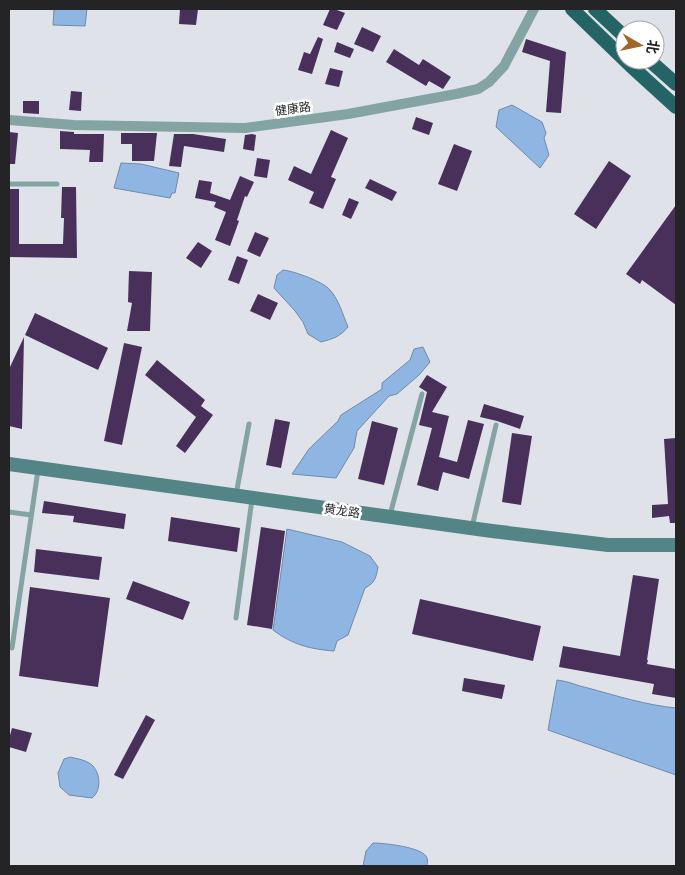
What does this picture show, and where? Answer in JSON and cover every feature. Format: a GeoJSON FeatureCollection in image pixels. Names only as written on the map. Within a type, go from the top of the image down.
{"type":"FeatureCollection","features":[{"type":"Feature","properties":{"kind":"highway"},"geometry":{"type":"LineString","coordinates":[[572,9],[630,66],[676,107]]}},
{"type":"Feature","properties":{"kind":"highway"},"geometry":{"type":"LineString","coordinates":[[595,9],[615,28]]}},
{"type":"Feature","properties":{"kind":"highway"},"geometry":{"type":"LineString","coordinates":[[660,70],[676,84]]}},
{"type":"Feature","properties":{"kind":"main road","name":"黄龙路"},"geometry":{"type":"LineString","coordinates":[[9,464],[608,545],[676,545]]}},
{"type":"Feature","properties":{"kind":"street","name":"健康路"},"geometry":{"type":"LineString","coordinates":[[9,120],[74,125],[245,128],[348,114],[456,94],[478,89],[490,82],[504,66],[534,9]]}},
{"type":"Feature","properties":{"kind":"lane"},"geometry":{"type":"LineString","coordinates":[[9,184],[57,184]]}},
{"type":"Feature","properties":{"kind":"lane"},"geometry":{"type":"LineString","coordinates":[[390,517],[422,394]]}},
{"type":"Feature","properties":{"kind":"lane"},"geometry":{"type":"LineString","coordinates":[[236,496],[248,424]]}},
{"type":"Feature","properties":{"kind":"lane"},"geometry":{"type":"LineString","coordinates":[[472,528],[496,425]]}},
{"type":"Feature","properties":{"kind":"lane"},"geometry":{"type":"LineString","coordinates":[[12,648],[38,468]]}},
{"type":"Feature","properties":{"kind":"lane"},"geometry":{"type":"LineString","coordinates":[[236,618],[252,498]]}},
{"type":"Feature","properties":{"kind":"lane"},"geometry":{"type":"LineString","coordinates":[[9,512],[31,516]]}},
{"type":"Feature","properties":{"kind":"water"},"geometry":{"type":"Polygon","coordinates":[[[54,9],[87,9],[85,26],[53,25],[54,9]]]}},
{"type":"Feature","properties":{"kind":"water"},"geometry":{"type":"Polygon","coordinates":[[[512,105],[542,122],[546,133],[544,138],[549,155],[540,168],[496,127],[499,110],[512,105]]]}},
{"type":"Feature","properties":{"kind":"water"},"geometry":{"type":"Polygon","coordinates":[[[121,163],[141,164],[179,173],[175,193],[172,193],[170,198],[114,188],[121,163]]]}},
{"type":"Feature","properties":{"kind":"water"},"geometry":{"type":"Polygon","coordinates":[[[283,270],[308,277],[327,287],[338,303],[348,327],[336,337],[321,342],[308,334],[303,322],[295,311],[274,288],[277,275],[283,270]]]}},
{"type":"Feature","properties":{"kind":"water"},"geometry":{"type":"Polygon","coordinates":[[[423,347],[430,362],[419,375],[397,394],[389,396],[357,431],[354,448],[336,478],[292,474],[309,449],[338,421],[341,415],[382,389],[382,383],[410,360],[414,349],[423,347]]]}},
{"type":"Feature","properties":{"kind":"water"},"geometry":{"type":"Polygon","coordinates":[[[287,529],[342,542],[370,556],[378,567],[374,580],[365,588],[348,635],[337,641],[334,651],[302,645],[273,630],[287,529]]]}},
{"type":"Feature","properties":{"kind":"water"},"geometry":{"type":"Polygon","coordinates":[[[557,680],[643,702],[676,708],[676,775],[548,730],[557,680]]]}},
{"type":"Feature","properties":{"kind":"water"},"geometry":{"type":"Polygon","coordinates":[[[70,757],[88,762],[96,770],[99,783],[97,791],[92,798],[69,795],[60,787],[58,773],[64,759],[70,757]]]}},
{"type":"Feature","properties":{"kind":"water"},"geometry":{"type":"Polygon","coordinates":[[[373,843],[403,846],[419,851],[427,858],[427,866],[363,866],[366,851],[373,843]]]}},
{"type":"Feature","properties":{"kind":"building"},"geometry":{"type":"Polygon","coordinates":[[[180,9],[198,9],[196,25],[179,24],[180,9]]]}},
{"type":"Feature","properties":{"kind":"building"},"geometry":{"type":"Polygon","coordinates":[[[330,9],[345,13],[337,30],[323,25],[330,9]]]}},
{"type":"Feature","properties":{"kind":"building"},"geometry":{"type":"Polygon","coordinates":[[[362,27],[381,36],[373,52],[354,44],[362,27]]]}},
{"type":"Feature","properties":{"kind":"building"},"geometry":{"type":"Polygon","coordinates":[[[318,37],[323,39],[312,74],[298,70],[304,52],[310,54],[318,37]]]}},
{"type":"Feature","properties":{"kind":"building"},"geometry":{"type":"Polygon","coordinates":[[[526,39],[566,52],[561,113],[546,112],[550,61],[522,52],[526,39]]]}},
{"type":"Feature","properties":{"kind":"building"},"geometry":{"type":"Polygon","coordinates":[[[337,42],[354,49],[350,58],[334,52],[337,42]]]}},
{"type":"Feature","properties":{"kind":"building"},"geometry":{"type":"Polygon","coordinates":[[[394,49],[419,65],[423,59],[451,77],[443,89],[429,81],[426,86],[386,62],[394,49]]]}},
{"type":"Feature","properties":{"kind":"building"},"geometry":{"type":"Polygon","coordinates":[[[330,68],[343,71],[339,87],[325,84],[330,68]]]}},
{"type":"Feature","properties":{"kind":"building"},"geometry":{"type":"Polygon","coordinates":[[[71,91],[82,92],[81,111],[69,110],[71,91]]]}},
{"type":"Feature","properties":{"kind":"building"},"geometry":{"type":"Polygon","coordinates":[[[23,101],[39,101],[39,114],[23,113],[23,101]]]}},
{"type":"Feature","properties":{"kind":"building"},"geometry":{"type":"Polygon","coordinates":[[[416,117],[433,123],[429,135],[412,129],[416,117]]]}},
{"type":"Feature","properties":{"kind":"building"},"geometry":{"type":"Polygon","coordinates":[[[331,130],[348,138],[331,177],[336,179],[323,209],[309,203],[314,192],[288,180],[294,166],[311,174],[331,130]]]}},
{"type":"Feature","properties":{"kind":"building"},"geometry":{"type":"Polygon","coordinates":[[[60,131],[74,132],[74,134],[104,134],[103,162],[89,162],[90,150],[60,149],[60,131]]]}},
{"type":"Feature","properties":{"kind":"building"},"geometry":{"type":"Polygon","coordinates":[[[9,132],[18,133],[15,164],[9,164],[9,132]]]}},
{"type":"Feature","properties":{"kind":"building"},"geometry":{"type":"Polygon","coordinates":[[[121,133],[157,133],[154,161],[132,161],[132,144],[121,144],[121,133]]]}},
{"type":"Feature","properties":{"kind":"building"},"geometry":{"type":"Polygon","coordinates":[[[174,134],[193,134],[226,139],[224,152],[184,146],[181,167],[169,166],[174,134]]]}},
{"type":"Feature","properties":{"kind":"building"},"geometry":{"type":"Polygon","coordinates":[[[245,135],[256,135],[254,151],[243,149],[245,135]]]}},
{"type":"Feature","properties":{"kind":"building"},"geometry":{"type":"Polygon","coordinates":[[[454,144],[472,151],[457,191],[438,184],[454,144]]]}},
{"type":"Feature","properties":{"kind":"building"},"geometry":{"type":"Polygon","coordinates":[[[257,158],[270,160],[267,178],[254,176],[257,158]]]}},
{"type":"Feature","properties":{"kind":"building"},"geometry":{"type":"Polygon","coordinates":[[[609,161],[631,176],[596,229],[574,214],[609,161]]]}},
{"type":"Feature","properties":{"kind":"building"},"geometry":{"type":"Polygon","coordinates":[[[240,176],[254,182],[247,197],[245,196],[230,246],[215,240],[226,212],[214,207],[216,202],[195,198],[199,180],[212,182],[210,193],[230,200],[240,176]]]}},
{"type":"Feature","properties":{"kind":"building"},"geometry":{"type":"Polygon","coordinates":[[[370,179],[397,192],[392,201],[365,188],[370,179]]]}},
{"type":"Feature","properties":{"kind":"building"},"geometry":{"type":"Polygon","coordinates":[[[62,187],[76,187],[77,258],[9,257],[9,189],[19,189],[19,244],[63,244],[64,218],[61,218],[62,187]]]}},
{"type":"Feature","properties":{"kind":"building"},"geometry":{"type":"Polygon","coordinates":[[[349,198],[359,202],[351,219],[342,215],[349,198]]]}},
{"type":"Feature","properties":{"kind":"building"},"geometry":{"type":"Polygon","coordinates":[[[676,205],[676,305],[642,280],[640,284],[626,274],[676,205]]]}},
{"type":"Feature","properties":{"kind":"building"},"geometry":{"type":"Polygon","coordinates":[[[255,232],[269,238],[260,257],[247,251],[255,232]]]}},
{"type":"Feature","properties":{"kind":"building"},"geometry":{"type":"Polygon","coordinates":[[[198,242],[212,251],[201,268],[186,258],[198,242]]]}},
{"type":"Feature","properties":{"kind":"building"},"geometry":{"type":"Polygon","coordinates":[[[237,256],[248,260],[239,284],[228,280],[237,256]]]}},
{"type":"Feature","properties":{"kind":"building"},"geometry":{"type":"Polygon","coordinates":[[[129,271],[152,272],[150,331],[127,331],[132,303],[128,302],[129,271]]]}},
{"type":"Feature","properties":{"kind":"building"},"geometry":{"type":"Polygon","coordinates":[[[258,294],[278,303],[270,320],[250,311],[258,294]]]}},
{"type":"Feature","properties":{"kind":"building"},"geometry":{"type":"Polygon","coordinates":[[[35,313],[108,348],[98,370],[25,335],[35,313]]]}},
{"type":"Feature","properties":{"kind":"building"},"geometry":{"type":"Polygon","coordinates":[[[24,337],[22,429],[9,426],[9,369],[24,337]]]}},
{"type":"Feature","properties":{"kind":"building"},"geometry":{"type":"Polygon","coordinates":[[[124,343],[142,347],[122,445],[104,441],[124,343]]]}},
{"type":"Feature","properties":{"kind":"building"},"geometry":{"type":"Polygon","coordinates":[[[157,360],[205,400],[201,406],[213,415],[185,453],[176,446],[196,417],[145,375],[157,360]]]}},
{"type":"Feature","properties":{"kind":"building"},"geometry":{"type":"Polygon","coordinates":[[[427,375],[447,387],[432,412],[449,416],[439,457],[457,462],[468,420],[484,424],[469,479],[443,472],[438,491],[417,485],[432,428],[419,425],[427,392],[419,387],[427,375]]]}},
{"type":"Feature","properties":{"kind":"building"},"geometry":{"type":"Polygon","coordinates":[[[484,404],[524,416],[520,429],[480,417],[484,404]]]}},
{"type":"Feature","properties":{"kind":"building"},"geometry":{"type":"Polygon","coordinates":[[[275,419],[290,422],[281,468],[266,465],[275,419]]]}},
{"type":"Feature","properties":{"kind":"building"},"geometry":{"type":"Polygon","coordinates":[[[372,421],[398,428],[384,485],[358,479],[372,421]]]}},
{"type":"Feature","properties":{"kind":"building"},"geometry":{"type":"Polygon","coordinates":[[[512,433],[532,436],[521,505],[502,502],[512,433]]]}},
{"type":"Feature","properties":{"kind":"building"},"geometry":{"type":"Polygon","coordinates":[[[676,438],[676,523],[670,523],[669,516],[652,518],[652,505],[668,504],[664,439],[676,438]]]}},
{"type":"Feature","properties":{"kind":"building"},"geometry":{"type":"Polygon","coordinates":[[[44,501],[126,514],[124,529],[73,522],[74,516],[42,513],[44,501]]]}},
{"type":"Feature","properties":{"kind":"building"},"geometry":{"type":"Polygon","coordinates":[[[171,517],[240,528],[237,552],[168,541],[171,517]]]}},
{"type":"Feature","properties":{"kind":"building"},"geometry":{"type":"Polygon","coordinates":[[[261,527],[285,531],[272,629],[247,625],[261,527]]]}},
{"type":"Feature","properties":{"kind":"building"},"geometry":{"type":"Polygon","coordinates":[[[36,549],[102,557],[99,580],[34,572],[36,549]]]}},
{"type":"Feature","properties":{"kind":"building"},"geometry":{"type":"Polygon","coordinates":[[[633,575],[659,579],[647,664],[676,669],[676,698],[652,694],[654,684],[559,667],[563,646],[620,656],[633,575]]]}},
{"type":"Feature","properties":{"kind":"building"},"geometry":{"type":"Polygon","coordinates":[[[133,581],[190,602],[183,620],[126,599],[133,581]]]}},
{"type":"Feature","properties":{"kind":"building"},"geometry":{"type":"Polygon","coordinates":[[[30,587],[110,598],[98,687],[19,676],[30,587]]]}},
{"type":"Feature","properties":{"kind":"building"},"geometry":{"type":"Polygon","coordinates":[[[420,599],[541,626],[533,661],[412,634],[420,599]]]}},
{"type":"Feature","properties":{"kind":"building"},"geometry":{"type":"Polygon","coordinates":[[[464,678],[505,685],[502,699],[462,691],[464,678]]]}},
{"type":"Feature","properties":{"kind":"building"},"geometry":{"type":"Polygon","coordinates":[[[146,715],[155,720],[123,779],[114,775],[146,715]]]}},
{"type":"Feature","properties":{"kind":"building"},"geometry":{"type":"Polygon","coordinates":[[[12,728],[32,733],[26,752],[9,747],[12,728]]]}}]}
